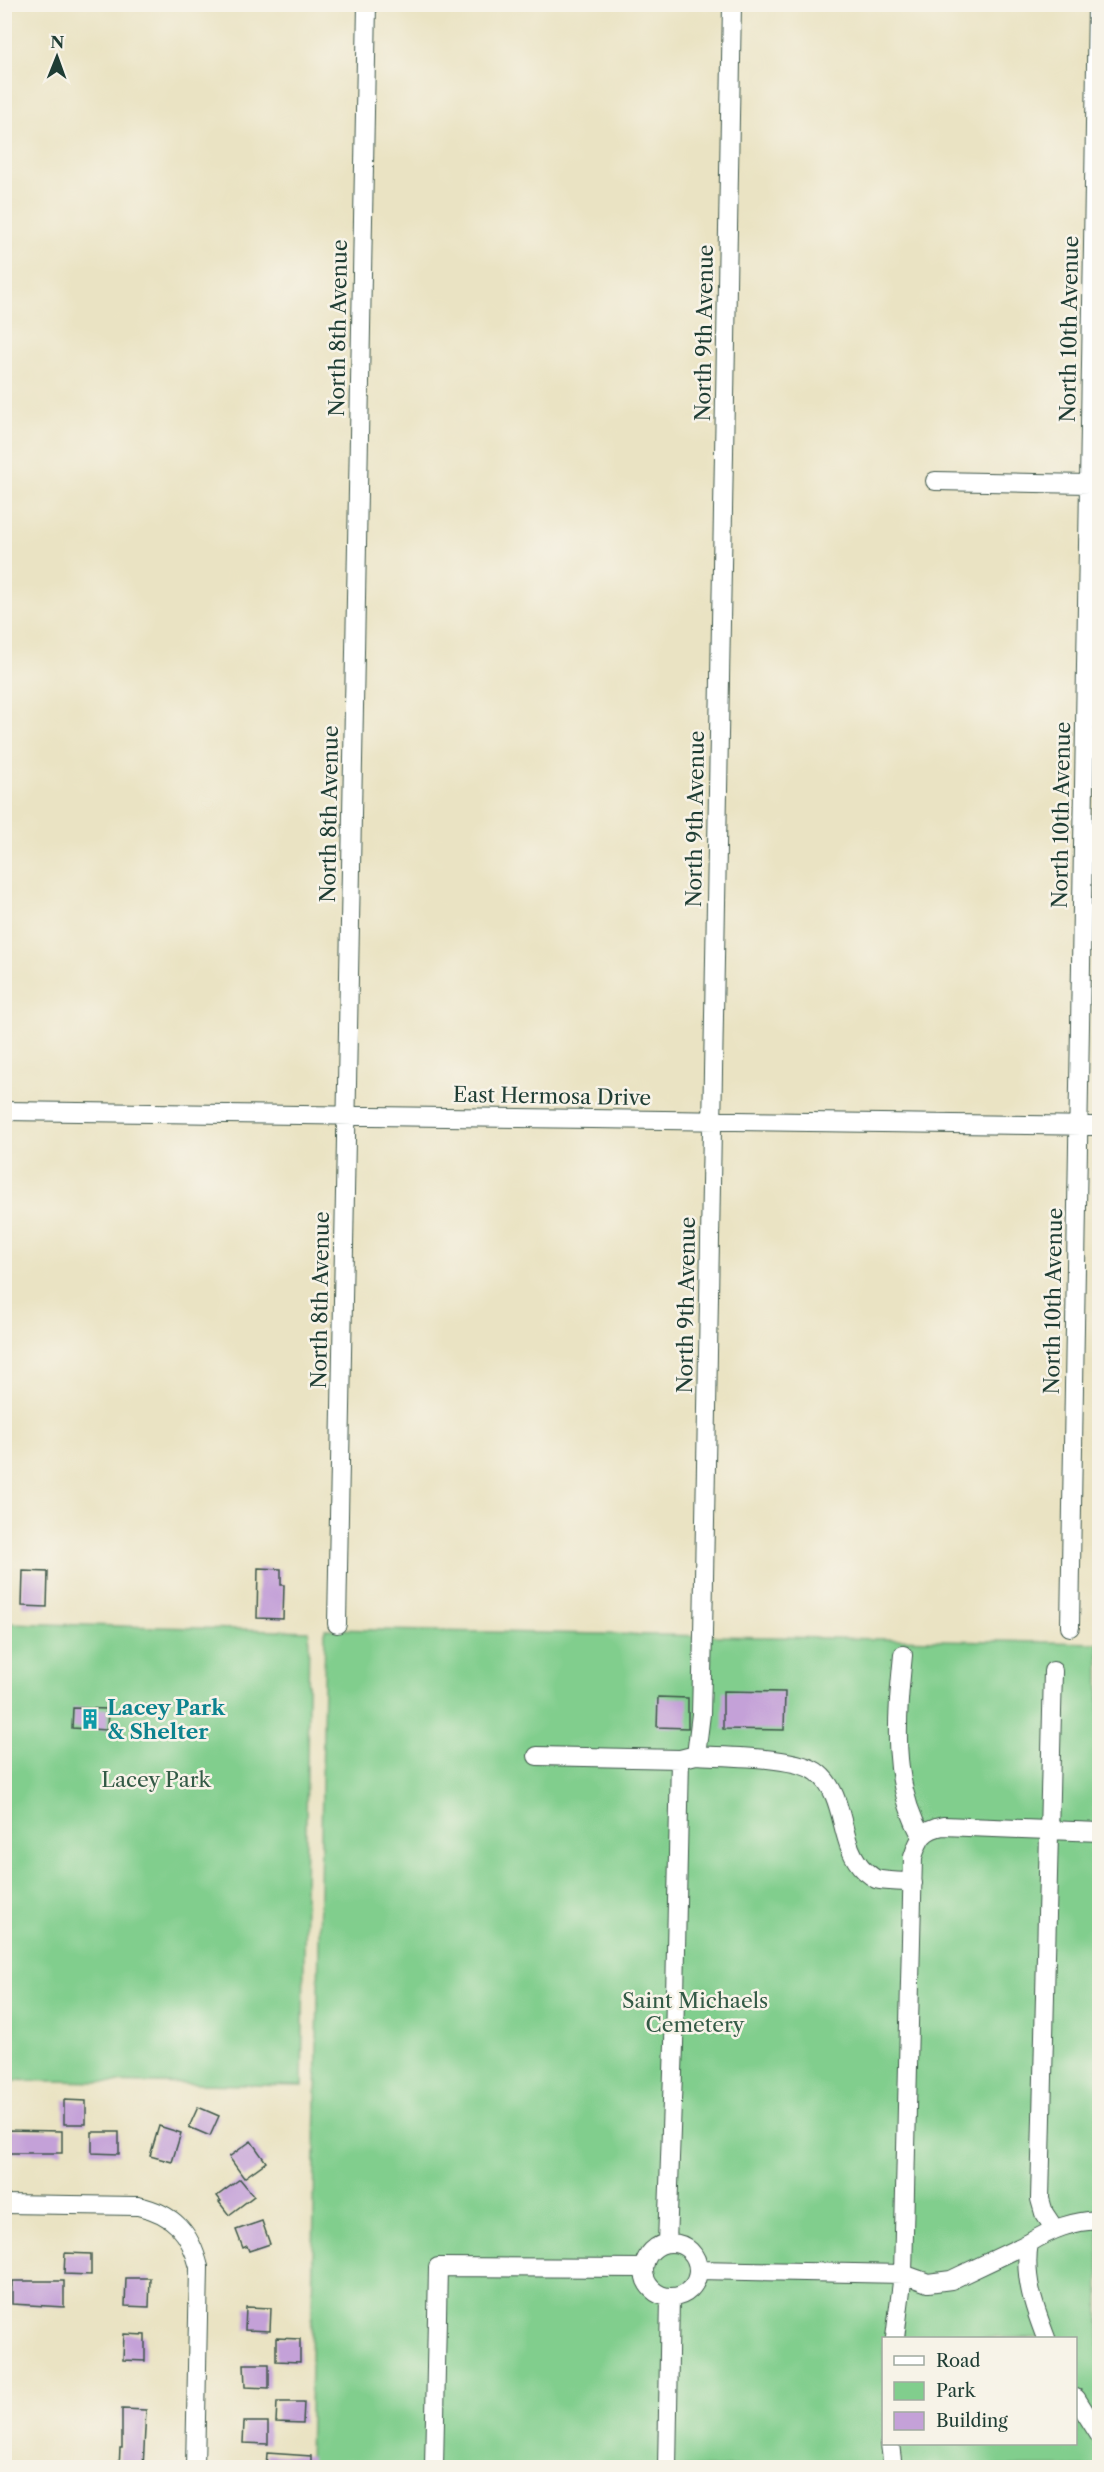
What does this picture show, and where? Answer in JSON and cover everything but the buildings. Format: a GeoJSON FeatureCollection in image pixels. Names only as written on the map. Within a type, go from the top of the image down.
{"type":"FeatureCollection","features":[{"type":"Feature","properties":{"kind":"street","name":"North 8th Avenue"},"geometry":{"type":"LineString","coordinates":[[337,1624],[367,4]]}},
{"type":"Feature","properties":{"kind":"street","name":"North 9th Avenue"},"geometry":{"type":"LineString","coordinates":[[666,2243],[688,1757],[701,1714],[732,4]]}},
{"type":"Feature","properties":{"kind":"street","name":"North 10th Avenue"},"geometry":{"type":"LineString","coordinates":[[1070,1627],[1097,4]]}},
{"type":"Feature","properties":{"kind":"street"},"geometry":{"type":"LineString","coordinates":[[935,481],[1089,484]]}},
{"type":"Feature","properties":{"kind":"street","name":"East Hermosa Drive"},"geometry":{"type":"LineString","coordinates":[[4,1111],[1100,1126]]}},
{"type":"Feature","properties":{"kind":"street"},"geometry":{"type":"LineString","coordinates":[[903,1655],[897,1714],[898,1749],[905,1796],[912,1818],[922,1837]]}},
{"type":"Feature","properties":{"kind":"street"},"geometry":{"type":"LineString","coordinates":[[1053,1671],[1047,1830],[1040,2199],[1044,2213],[1054,2228]]}},
{"type":"Feature","properties":{"kind":"street"},"geometry":{"type":"LineString","coordinates":[[537,1756],[688,1757],[796,1763],[818,1773],[830,1789],[841,1816],[847,1845],[857,1863],[874,1878],[913,1882]]}},
{"type":"Feature","properties":{"kind":"street"},"geometry":{"type":"LineString","coordinates":[[895,2337],[903,2274],[913,1857],[918,1842],[929,1829],[943,1826],[1100,1832]]}},
{"type":"Feature","properties":{"kind":"street"},"geometry":{"type":"LineString","coordinates":[[4,2204],[138,2206],[157,2210],[171,2220],[194,2245],[199,2267],[195,2468]]}},
{"type":"Feature","properties":{"kind":"street"},"geometry":{"type":"LineString","coordinates":[[698,2270],[903,2274],[928,2283],[951,2280],[1054,2228],[1078,2220],[1100,2220]]}},
{"type":"Feature","properties":{"kind":"street"},"geometry":{"type":"LineString","coordinates":[[1029,2242],[1025,2262],[1034,2306],[1046,2337]]}},
{"type":"Feature","properties":{"kind":"street"},"geometry":{"type":"LineString","coordinates":[[666,2243],[676,2243],[691,2253],[698,2270],[693,2286],[686,2292],[670,2297],[654,2291],[648,2285],[643,2268],[650,2252],[666,2243]]}},
{"type":"Feature","properties":{"kind":"street"},"geometry":{"type":"LineString","coordinates":[[434,2468],[438,2267],[643,2268]]}},
{"type":"Feature","properties":{"kind":"street"},"geometry":{"type":"LineString","coordinates":[[667,2468],[670,2297]]}},
{"type":"Feature","properties":{"kind":"street"},"geometry":{"type":"LineString","coordinates":[[1077,2400],[1100,2436]]}},
{"type":"Feature","properties":{"kind":"street"},"geometry":{"type":"LineString","coordinates":[[890,2445],[893,2468]]}},
{"type":"Feature","properties":{"kind":"green space","name":"Lacey Park"},"geometry":{"type":"Polygon","coordinates":[[[5,1623],[309,1631],[302,2086],[5,2080],[5,1623]]]}},
{"type":"Feature","properties":{"kind":"green space","name":"Saint Michaels Cemetery"},"geometry":{"type":"Polygon","coordinates":[[[325,1629],[1099,1643],[1099,2467],[309,2468],[325,1629]]]}},
{"type":"Feature","properties":{"kind":"place","name":"Lacey Park & Shelter"},"geometry":{"type":"Point","coordinates":[90,1719]}}]}
